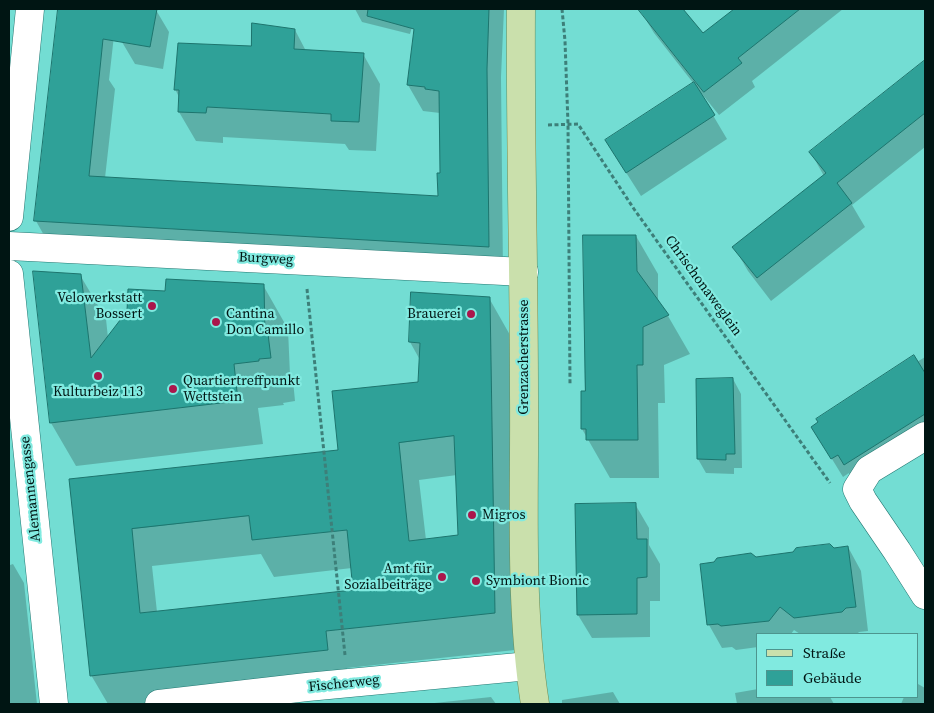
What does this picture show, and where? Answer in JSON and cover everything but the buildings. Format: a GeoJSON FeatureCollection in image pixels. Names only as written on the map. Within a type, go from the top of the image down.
{"type":"FeatureCollection","features":[{"type":"Feature","properties":{"kind":"main road","name":"Grenzacherstrasse"},"geometry":{"type":"LineString","coordinates":[[521,9],[520,125],[524,272],[525,624],[535,704]]}},
{"type":"Feature","properties":{"kind":"street"},"geometry":{"type":"LineString","coordinates":[[9,218],[30,9]]}},
{"type":"Feature","properties":{"kind":"street","name":"Burgweg"},"geometry":{"type":"LineString","coordinates":[[9,246],[524,272]]}},
{"type":"Feature","properties":{"kind":"street","name":"Alemannengasse"},"geometry":{"type":"LineString","coordinates":[[9,274],[54,704]]}},
{"type":"Feature","properties":{"kind":"street"},"geometry":{"type":"LineString","coordinates":[[922,582],[862,502],[857,489],[869,470],[925,436]]}},
{"type":"Feature","properties":{"kind":"street","name":"Fischerweg"},"geometry":{"type":"LineString","coordinates":[[159,704],[308,696],[348,683],[529,666]]}},
{"type":"Feature","properties":{"kind":"path"},"geometry":{"type":"LineString","coordinates":[[562,9],[568,124],[570,384]]}},
{"type":"Feature","properties":{"kind":"path"},"geometry":{"type":"LineString","coordinates":[[520,125],[568,124]]}},
{"type":"Feature","properties":{"kind":"path","name":"Chrischonaweglein"},"geometry":{"type":"LineString","coordinates":[[568,124],[578,124],[634,209],[831,485],[857,489]]}},
{"type":"Feature","properties":{"kind":"path"},"geometry":{"type":"LineString","coordinates":[[304,261],[348,683]]}},
{"type":"Feature","properties":{"kind":"place","name":"Velowerkstatt Bossert"},"geometry":{"type":"Point","coordinates":[152,306]}},
{"type":"Feature","properties":{"kind":"place","name":"Brauerei"},"geometry":{"type":"Point","coordinates":[471,314]}},
{"type":"Feature","properties":{"kind":"place","name":"Cantina Don Camillo"},"geometry":{"type":"Point","coordinates":[216,322]}},
{"type":"Feature","properties":{"kind":"place","name":"Kulturbeiz 113"},"geometry":{"type":"Point","coordinates":[98,376]}},
{"type":"Feature","properties":{"kind":"place","name":"Quartiertreffpunkt Wettstein"},"geometry":{"type":"Point","coordinates":[173,389]}},
{"type":"Feature","properties":{"kind":"place","name":"Migros"},"geometry":{"type":"Point","coordinates":[472,515]}},
{"type":"Feature","properties":{"kind":"place","name":"Amt für Sozialbeiträge"},"geometry":{"type":"Point","coordinates":[442,577]}},
{"type":"Feature","properties":{"kind":"place","name":"Symbiont Bionic"},"geometry":{"type":"Point","coordinates":[476,581]}}]}
